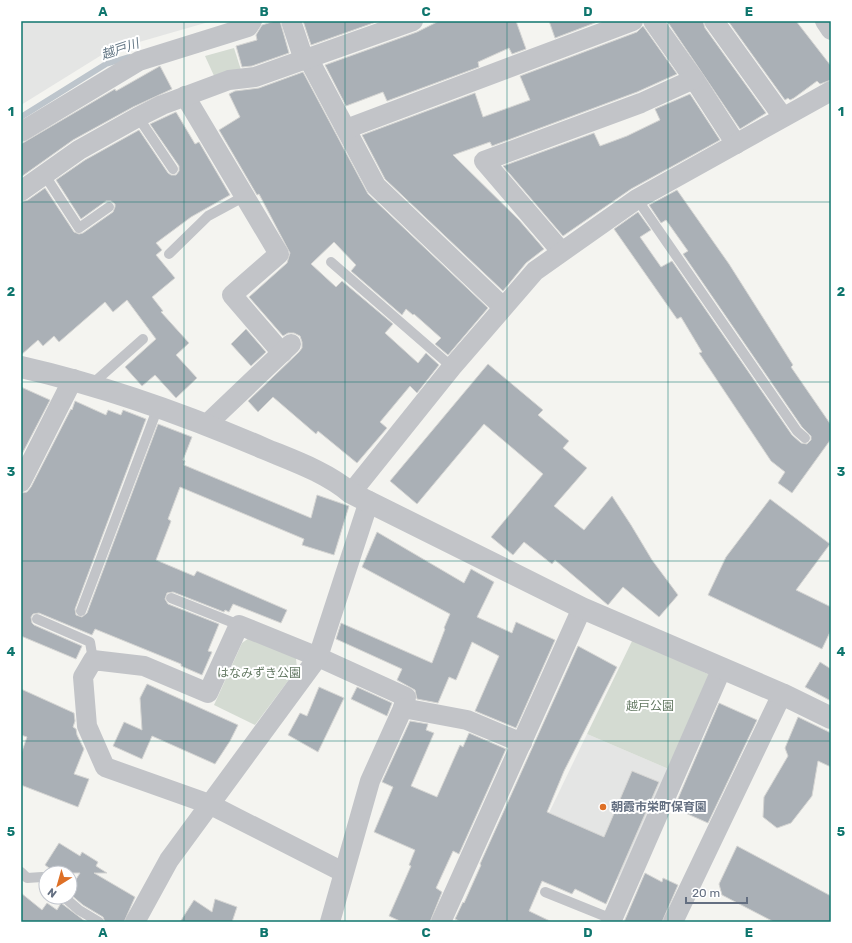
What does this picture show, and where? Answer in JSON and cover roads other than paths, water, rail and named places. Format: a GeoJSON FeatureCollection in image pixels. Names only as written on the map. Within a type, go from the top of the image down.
{"type":"FeatureCollection","features":[{"type":"Feature","properties":{"kind":"street"},"geometry":{"type":"LineString","coordinates":[[21,132],[139,60],[248,27],[252,21]]}},
{"type":"Feature","properties":{"kind":"street"},"geometry":{"type":"LineString","coordinates":[[291,21],[306,59],[346,129],[376,186],[504,307]]}},
{"type":"Feature","properties":{"kind":"street"},"geometry":{"type":"LineString","coordinates":[[21,191],[79,150],[138,116],[228,80],[255,78],[413,21]]}},
{"type":"Feature","properties":{"kind":"street"},"geometry":{"type":"LineString","coordinates":[[346,129],[633,21]]}},
{"type":"Feature","properties":{"kind":"street"},"geometry":{"type":"LineString","coordinates":[[653,21],[694,79],[736,144]]}},
{"type":"Feature","properties":{"kind":"street"},"geometry":{"type":"LineString","coordinates":[[714,21],[783,117]]}},
{"type":"Feature","properties":{"kind":"street"},"geometry":{"type":"LineString","coordinates":[[825,21],[831,30]]}},
{"type":"Feature","properties":{"kind":"street"},"geometry":{"type":"LineString","coordinates":[[561,251],[484,161],[641,103],[694,79]]}},
{"type":"Feature","properties":{"kind":"street"},"geometry":{"type":"LineString","coordinates":[[135,922],[169,860],[318,657],[360,497],[452,367],[535,271],[561,251],[637,199],[831,91]]}},
{"type":"Feature","properties":{"kind":"street"},"geometry":{"type":"LineString","coordinates":[[185,96],[279,254],[232,295],[286,348],[206,425]]}},
{"type":"Feature","properties":{"kind":"street"},"geometry":{"type":"LineString","coordinates":[[21,367],[82,382],[158,407],[302,464],[339,483],[360,497],[582,608],[782,694],[831,718]]}},
{"type":"Feature","properties":{"kind":"street"},"geometry":{"type":"LineString","coordinates":[[21,482],[82,382]]}},
{"type":"Feature","properties":{"kind":"street"},"geometry":{"type":"LineString","coordinates":[[441,922],[582,608]]}},
{"type":"Feature","properties":{"kind":"street"},"geometry":{"type":"LineString","coordinates":[[330,922],[370,781],[403,708],[406,697],[318,657],[239,625],[208,693],[144,666],[93,660],[83,677],[87,726],[105,767],[209,804],[343,872]]}},
{"type":"Feature","properties":{"kind":"street"},"geometry":{"type":"LineString","coordinates":[[611,920],[722,668]]}},
{"type":"Feature","properties":{"kind":"street"},"geometry":{"type":"LineString","coordinates":[[673,922],[782,694]]}},
{"type":"Feature","properties":{"kind":"street"},"geometry":{"type":"LineString","coordinates":[[403,708],[467,720],[522,743]]}},
{"type":"Feature","properties":{"kind":"lane"},"geometry":{"type":"LineString","coordinates":[[138,116],[173,169]]}},
{"type":"Feature","properties":{"kind":"lane"},"geometry":{"type":"LineString","coordinates":[[44,174],[79,228],[109,207]]}},
{"type":"Feature","properties":{"kind":"lane"},"geometry":{"type":"LineString","coordinates":[[169,254],[208,216],[245,196]]}},
{"type":"Feature","properties":{"kind":"lane"},"geometry":{"type":"LineString","coordinates":[[637,199],[796,431],[805,438]]}},
{"type":"Feature","properties":{"kind":"lane"},"geometry":{"type":"LineString","coordinates":[[331,262],[452,367]]}},
{"type":"Feature","properties":{"kind":"lane"},"geometry":{"type":"LineString","coordinates":[[82,382],[143,339]]}},
{"type":"Feature","properties":{"kind":"lane"},"geometry":{"type":"LineString","coordinates":[[81,611],[158,407]]}},
{"type":"Feature","properties":{"kind":"lane"},"geometry":{"type":"LineString","coordinates":[[171,598],[239,625]]}},
{"type":"Feature","properties":{"kind":"lane"},"geometry":{"type":"LineString","coordinates":[[37,619],[90,642],[93,660]]}},
{"type":"Feature","properties":{"kind":"lane"},"geometry":{"type":"LineString","coordinates":[[21,872],[27,878],[38,877]]}},
{"type":"Feature","properties":{"kind":"lane"},"geometry":{"type":"LineString","coordinates":[[545,892],[611,920]]}},
{"type":"Feature","properties":{"kind":"lane"},"geometry":{"type":"LineString","coordinates":[[73,905],[99,922]]}},
{"type":"Feature","properties":{"kind":"waterway","name":"越戸川"},"geometry":{"type":"LineString","coordinates":[[21,117],[106,64],[129,57]]}},
{"type":"Feature","properties":{"kind":"place","name":"朝霞市栄町保育園"},"geometry":{"type":"Point","coordinates":[603,807]}},
{"type":"Feature","properties":{"kind":"park label","name":"はなみずき公園"},"geometry":{"type":"Point","coordinates":[259,673]}},
{"type":"Feature","properties":{"kind":"park label","name":"越戸公園"},"geometry":{"type":"Point","coordinates":[650,706]}}]}
